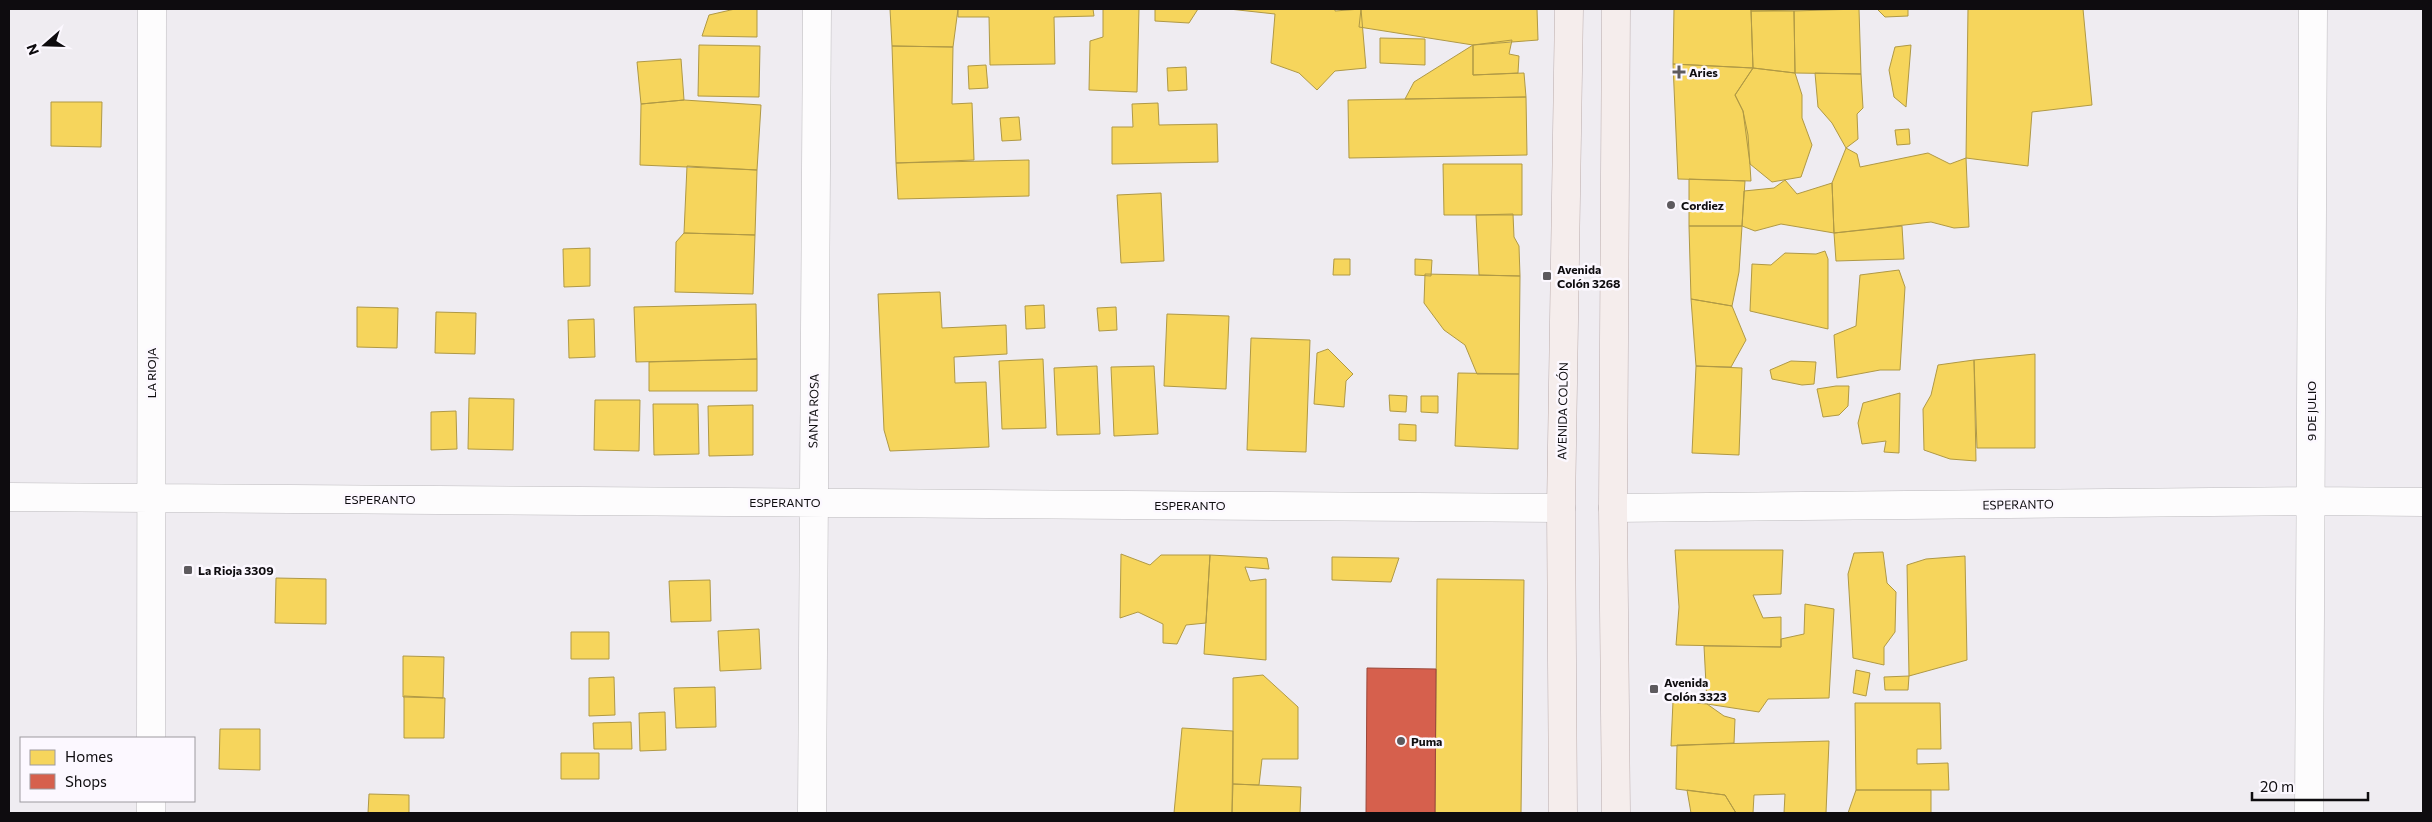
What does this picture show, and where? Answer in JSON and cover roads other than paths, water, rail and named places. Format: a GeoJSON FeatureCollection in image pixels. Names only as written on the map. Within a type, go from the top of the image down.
{"type":"FeatureCollection","features":[{"type":"Feature","properties":{"kind":"main road","name":"AVENIDA COLÓN"},"geometry":{"type":"LineString","coordinates":[[1563,813],[1561,508],[1569,9]]}},
{"type":"Feature","properties":{"kind":"main road"},"geometry":{"type":"LineString","coordinates":[[1616,9],[1613,508],[1616,813]]}},
{"type":"Feature","properties":{"kind":"street","name":"LA RIOJA"},"geometry":{"type":"LineString","coordinates":[[151,737],[152,9]]}},
{"type":"Feature","properties":{"kind":"street","name":"SANTA ROSA"},"geometry":{"type":"LineString","coordinates":[[812,813],[812,502],[817,9]]}},
{"type":"Feature","properties":{"kind":"street","name":"9 DE JULIO"},"geometry":{"type":"LineString","coordinates":[[2309,813],[2313,9]]}},
{"type":"Feature","properties":{"kind":"street","name":"ESPERANTO"},"geometry":{"type":"LineString","coordinates":[[9,497],[1561,508]]}},
{"type":"Feature","properties":{"kind":"street","name":"ESPERANTO"},"geometry":{"type":"LineString","coordinates":[[1613,508],[2311,501],[2423,502]]}},
{"type":"Feature","properties":{"kind":"place","name":"Aries"},"geometry":{"type":"Point","coordinates":[1679,72]}},
{"type":"Feature","properties":{"kind":"place","name":"Cordiez"},"geometry":{"type":"Point","coordinates":[1671,205]}},
{"type":"Feature","properties":{"kind":"place","name":"Avenida Colón 3268"},"geometry":{"type":"Point","coordinates":[1547,276]}},
{"type":"Feature","properties":{"kind":"place","name":"La Rioja 3309"},"geometry":{"type":"Point","coordinates":[188,570]}},
{"type":"Feature","properties":{"kind":"place","name":"Avenida Colón 3323"},"geometry":{"type":"Point","coordinates":[1654,689]}},
{"type":"Feature","properties":{"kind":"place","name":"Puma"},"geometry":{"type":"Point","coordinates":[1401,741]}}]}
